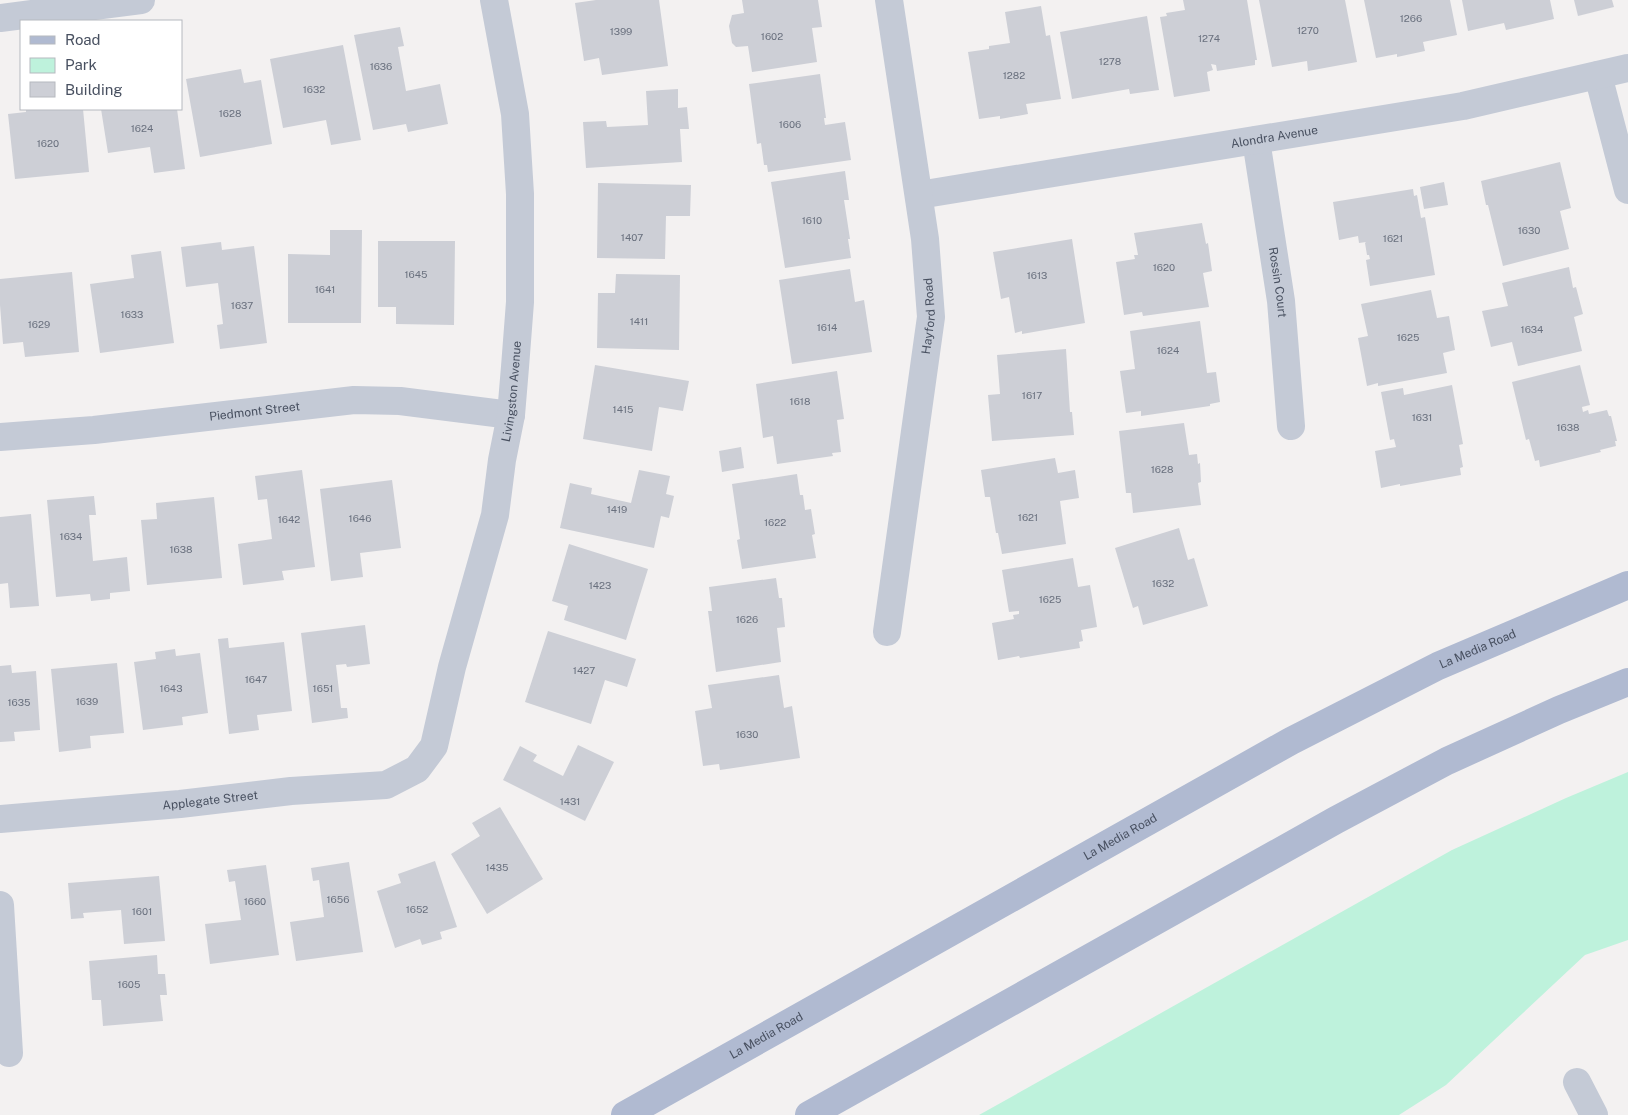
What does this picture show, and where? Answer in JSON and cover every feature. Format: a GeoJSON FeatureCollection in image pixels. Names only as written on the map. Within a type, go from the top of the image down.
{"type":"FeatureCollection","features":[{"type":"Feature","properties":{"kind":"main road","name":"La Media Road"},"geometry":{"type":"LineString","coordinates":[[625,1115],[1291,741],[1438,666],[1628,585]]}},
{"type":"Feature","properties":{"kind":"main road"},"geometry":{"type":"LineString","coordinates":[[809,1115],[1353,811],[1447,761],[1559,710],[1628,682]]}},
{"type":"Feature","properties":{"kind":"street"},"geometry":{"type":"LineString","coordinates":[[0,18],[141,0]]}},
{"type":"Feature","properties":{"kind":"street","name":"Livingston Avenue"},"geometry":{"type":"LineString","coordinates":[[417,769],[434,746],[452,667],[493,524],[511,415],[520,302],[520,194],[515,114],[494,0]]}},
{"type":"Feature","properties":{"kind":"street","name":"Hayford Road"},"geometry":{"type":"LineString","coordinates":[[886,632],[931,317],[925,239],[889,0]]}},
{"type":"Feature","properties":{"kind":"street","name":"Alondra Avenue"},"geometry":{"type":"LineString","coordinates":[[919,195],[1463,106],[1628,68]]}},
{"type":"Feature","properties":{"kind":"street"},"geometry":{"type":"LineString","coordinates":[[1598,75],[1628,190]]}},
{"type":"Feature","properties":{"kind":"street","name":"Rossin Court"},"geometry":{"type":"LineString","coordinates":[[1256,140],[1282,301],[1291,426]]}},
{"type":"Feature","properties":{"kind":"street","name":"Piedmont Street"},"geometry":{"type":"LineString","coordinates":[[0,437],[94,430],[354,400],[400,401],[511,415]]}},
{"type":"Feature","properties":{"kind":"street","name":"Applegate Street"},"geometry":{"type":"LineString","coordinates":[[0,819],[180,804],[291,791],[386,785],[417,769]]}},
{"type":"Feature","properties":{"kind":"street"},"geometry":{"type":"LineString","coordinates":[[0,905],[9,1054]]}},
{"type":"Feature","properties":{"kind":"street"},"geometry":{"type":"LineString","coordinates":[[1577,1082],[1594,1115]]}},
{"type":"Feature","properties":{"kind":"green space"},"geometry":{"type":"Polygon","coordinates":[[[1628,772],[1628,940],[1585,955],[1446,1085],[1399,1115],[979,1115],[1452,850],[1628,772]]]}},
{"type":"Feature","properties":{"kind":"building"},"geometry":{"type":"Polygon","coordinates":[[[596,0],[659,0],[668,66],[602,75],[599,58],[584,61],[575,3],[596,0]]]}},
{"type":"Feature","properties":{"kind":"building"},"geometry":{"type":"Polygon","coordinates":[[[742,0],[818,0],[822,27],[812,28],[817,62],[752,72],[748,46],[736,47],[732,43],[729,26],[732,15],[744,13],[742,0]]]}},
{"type":"Feature","properties":{"kind":"building"},"geometry":{"type":"Polygon","coordinates":[[[1183,0],[1247,0],[1257,60],[1255,60],[1255,65],[1217,71],[1216,65],[1211,64],[1213,70],[1207,72],[1210,91],[1174,97],[1160,17],[1167,16],[1166,13],[1185,10],[1183,0]]]}},
{"type":"Feature","properties":{"kind":"building"},"geometry":{"type":"Polygon","coordinates":[[[1259,0],[1345,0],[1357,62],[1308,71],[1307,61],[1272,67],[1259,0]]]}},
{"type":"Feature","properties":{"kind":"building"},"geometry":{"type":"Polygon","coordinates":[[[1364,0],[1450,0],[1457,35],[1423,42],[1425,51],[1397,57],[1397,54],[1376,58],[1364,0]]]}},
{"type":"Feature","properties":{"kind":"building"},"geometry":{"type":"Polygon","coordinates":[[[1462,0],[1550,0],[1554,19],[1506,30],[1504,23],[1468,31],[1462,0]]]}},
{"type":"Feature","properties":{"kind":"building"},"geometry":{"type":"Polygon","coordinates":[[[1574,0],[1612,0],[1614,7],[1578,16],[1574,0]]]}},
{"type":"Feature","properties":{"kind":"building"},"geometry":{"type":"Polygon","coordinates":[[[1041,6],[1046,36],[1050,35],[1061,99],[1026,104],[1028,114],[1000,119],[1000,116],[979,119],[968,52],[1010,43],[1005,12],[1041,6]]]}},
{"type":"Feature","properties":{"kind":"building"},"geometry":{"type":"Polygon","coordinates":[[[1147,16],[1159,90],[1130,94],[1129,89],[1072,99],[1060,32],[1147,16]]]}},
{"type":"Feature","properties":{"kind":"building"},"geometry":{"type":"Polygon","coordinates":[[[400,27],[404,46],[398,47],[406,91],[440,84],[448,124],[408,132],[406,124],[373,130],[354,35],[400,27]]]}},
{"type":"Feature","properties":{"kind":"building"},"geometry":{"type":"Polygon","coordinates":[[[343,45],[361,140],[331,145],[326,120],[283,128],[270,59],[343,45]]]}},
{"type":"Feature","properties":{"kind":"building"},"geometry":{"type":"Polygon","coordinates":[[[241,69],[244,83],[261,80],[272,144],[200,157],[186,79],[241,69]]]}},
{"type":"Feature","properties":{"kind":"building"},"geometry":{"type":"Polygon","coordinates":[[[820,74],[826,118],[824,118],[825,125],[845,122],[851,160],[768,172],[767,165],[764,165],[761,143],[757,144],[749,84],[820,74]]]}},
{"type":"Feature","properties":{"kind":"building"},"geometry":{"type":"Polygon","coordinates":[[[678,89],[678,108],[687,107],[689,129],[680,129],[682,162],[586,168],[583,122],[606,121],[607,127],[648,125],[646,91],[678,89]]]}},
{"type":"Feature","properties":{"kind":"building"},"geometry":{"type":"Polygon","coordinates":[[[26,110],[83,110],[89,172],[15,179],[8,114],[26,112],[26,110]]]}},
{"type":"Feature","properties":{"kind":"building"},"geometry":{"type":"Polygon","coordinates":[[[101,110],[177,110],[185,169],[154,173],[150,147],[108,153],[101,110]]]}},
{"type":"Feature","properties":{"kind":"building"},"geometry":{"type":"Polygon","coordinates":[[[1560,162],[1571,208],[1560,211],[1569,249],[1503,266],[1481,181],[1560,162]]]}},
{"type":"Feature","properties":{"kind":"building"},"geometry":{"type":"Polygon","coordinates":[[[845,171],[849,200],[844,200],[851,258],[785,268],[771,182],[845,171]]]}},
{"type":"Feature","properties":{"kind":"building"},"geometry":{"type":"Polygon","coordinates":[[[1444,182],[1448,205],[1424,209],[1420,187],[1444,182]]]}},
{"type":"Feature","properties":{"kind":"building"},"geometry":{"type":"Polygon","coordinates":[[[598,183],[691,185],[690,216],[666,216],[665,259],[597,258],[598,183]]]}},
{"type":"Feature","properties":{"kind":"building"},"geometry":{"type":"Polygon","coordinates":[[[1413,189],[1414,196],[1417,195],[1421,218],[1425,217],[1435,275],[1370,286],[1366,260],[1370,259],[1369,255],[1367,255],[1366,242],[1359,243],[1358,236],[1339,240],[1333,202],[1413,189]]]}},
{"type":"Feature","properties":{"kind":"building"},"geometry":{"type":"Polygon","coordinates":[[[1202,223],[1206,244],[1208,243],[1212,271],[1203,273],[1209,307],[1143,316],[1142,312],[1124,315],[1116,262],[1135,259],[1134,255],[1138,255],[1134,233],[1202,223]]]}},
{"type":"Feature","properties":{"kind":"building"},"geometry":{"type":"Polygon","coordinates":[[[330,230],[362,230],[361,323],[288,323],[288,254],[330,255],[330,230]]]}},
{"type":"Feature","properties":{"kind":"building"},"geometry":{"type":"Polygon","coordinates":[[[1072,239],[1085,323],[1022,334],[1022,331],[1015,333],[1009,297],[1001,299],[993,252],[1072,239]]]}},
{"type":"Feature","properties":{"kind":"building"},"geometry":{"type":"Polygon","coordinates":[[[378,241],[455,241],[454,325],[396,324],[396,307],[378,307],[378,241]]]}},
{"type":"Feature","properties":{"kind":"building"},"geometry":{"type":"Polygon","coordinates":[[[221,242],[222,250],[254,246],[267,343],[220,349],[217,325],[223,324],[218,283],[186,287],[181,247],[221,242]]]}},
{"type":"Feature","properties":{"kind":"building"},"geometry":{"type":"Polygon","coordinates":[[[161,251],[174,343],[100,353],[90,284],[134,278],[131,255],[161,251]]]}},
{"type":"Feature","properties":{"kind":"building"},"geometry":{"type":"Polygon","coordinates":[[[1569,267],[1573,288],[1576,287],[1583,314],[1574,317],[1582,351],[1518,366],[1512,342],[1491,347],[1482,311],[1508,306],[1502,283],[1569,267]]]}},
{"type":"Feature","properties":{"kind":"building"},"geometry":{"type":"Polygon","coordinates":[[[850,269],[855,302],[864,300],[872,352],[792,364],[779,280],[850,269]]]}},
{"type":"Feature","properties":{"kind":"building"},"geometry":{"type":"Polygon","coordinates":[[[72,272],[79,352],[25,357],[23,342],[3,344],[0,279],[72,272]]]}},
{"type":"Feature","properties":{"kind":"building"},"geometry":{"type":"Polygon","coordinates":[[[616,274],[680,275],[679,350],[597,348],[598,293],[615,293],[616,274]]]}},
{"type":"Feature","properties":{"kind":"building"},"geometry":{"type":"Polygon","coordinates":[[[1431,290],[1437,318],[1449,316],[1455,350],[1443,353],[1447,373],[1378,386],[1378,383],[1367,386],[1358,338],[1368,336],[1361,304],[1431,290]]]}},
{"type":"Feature","properties":{"kind":"building"},"geometry":{"type":"Polygon","coordinates":[[[1200,321],[1207,373],[1216,372],[1220,402],[1210,404],[1210,406],[1141,416],[1141,411],[1126,413],[1120,371],[1135,369],[1130,331],[1200,321]]]}},
{"type":"Feature","properties":{"kind":"building"},"geometry":{"type":"Polygon","coordinates":[[[1066,349],[1070,412],[1072,412],[1074,435],[992,441],[988,395],[1000,394],[997,355],[1066,349]]]}},
{"type":"Feature","properties":{"kind":"building"},"geometry":{"type":"Polygon","coordinates":[[[595,365],[689,381],[683,411],[659,407],[652,451],[583,439],[595,365]]]}},
{"type":"Feature","properties":{"kind":"building"},"geometry":{"type":"Polygon","coordinates":[[[1580,365],[1590,405],[1582,407],[1583,412],[1588,410],[1589,414],[1607,410],[1609,416],[1611,416],[1617,441],[1615,441],[1616,446],[1600,450],[1601,452],[1540,467],[1539,460],[1535,461],[1529,439],[1526,440],[1512,382],[1580,365]]]}},
{"type":"Feature","properties":{"kind":"building"},"geometry":{"type":"Polygon","coordinates":[[[837,371],[844,419],[837,420],[841,452],[832,453],[833,456],[777,464],[773,436],[763,438],[756,384],[837,371]]]}},
{"type":"Feature","properties":{"kind":"building"},"geometry":{"type":"Polygon","coordinates":[[[1452,385],[1463,444],[1459,445],[1463,467],[1460,468],[1461,475],[1381,488],[1375,451],[1396,447],[1394,439],[1390,440],[1381,392],[1403,388],[1404,395],[1452,385]]]}},
{"type":"Feature","properties":{"kind":"building"},"geometry":{"type":"Polygon","coordinates":[[[1184,423],[1189,455],[1197,454],[1198,464],[1200,463],[1201,482],[1198,483],[1201,505],[1133,513],[1131,493],[1126,493],[1119,431],[1184,423]]]}},
{"type":"Feature","properties":{"kind":"building"},"geometry":{"type":"Polygon","coordinates":[[[741,447],[744,468],[722,472],[719,451],[741,447]]]}},
{"type":"Feature","properties":{"kind":"building"},"geometry":{"type":"Polygon","coordinates":[[[1055,458],[1058,473],[1075,470],[1079,498],[1060,501],[1066,544],[1002,554],[998,533],[996,533],[990,497],[985,497],[981,470],[1055,458]]]}},
{"type":"Feature","properties":{"kind":"building"},"geometry":{"type":"Polygon","coordinates":[[[302,470],[315,567],[282,571],[284,580],[243,585],[238,544],[272,539],[267,499],[258,500],[255,476],[302,470]]]}},
{"type":"Feature","properties":{"kind":"building"},"geometry":{"type":"Polygon","coordinates":[[[639,470],[670,476],[666,494],[674,496],[669,518],[661,516],[654,548],[560,528],[570,483],[592,488],[591,494],[631,503],[639,470]]]}},
{"type":"Feature","properties":{"kind":"building"},"geometry":{"type":"Polygon","coordinates":[[[797,474],[800,495],[803,495],[805,510],[811,509],[815,534],[812,535],[816,558],[742,569],[737,540],[740,539],[732,484],[797,474]]]}},
{"type":"Feature","properties":{"kind":"building"},"geometry":{"type":"Polygon","coordinates":[[[392,480],[401,548],[360,553],[363,577],[331,581],[320,489],[392,480]]]}},
{"type":"Feature","properties":{"kind":"building"},"geometry":{"type":"Polygon","coordinates":[[[94,496],[96,515],[89,515],[93,561],[127,557],[130,591],[110,593],[110,599],[91,601],[90,594],[56,597],[47,500],[94,496]]]}},
{"type":"Feature","properties":{"kind":"building"},"geometry":{"type":"Polygon","coordinates":[[[214,497],[222,578],[147,585],[141,520],[157,519],[156,503],[214,497]]]}},
{"type":"Feature","properties":{"kind":"building"},"geometry":{"type":"Polygon","coordinates":[[[31,514],[39,606],[10,608],[8,583],[0,584],[0,517],[31,514]]]}},
{"type":"Feature","properties":{"kind":"building"},"geometry":{"type":"Polygon","coordinates":[[[1179,528],[1188,560],[1194,558],[1208,606],[1143,625],[1138,606],[1133,608],[1115,548],[1179,528]]]}},
{"type":"Feature","properties":{"kind":"building"},"geometry":{"type":"Polygon","coordinates":[[[569,544],[648,569],[626,640],[564,620],[568,606],[552,601],[569,544]]]}},
{"type":"Feature","properties":{"kind":"building"},"geometry":{"type":"Polygon","coordinates":[[[1073,558],[1078,587],[1090,585],[1097,627],[1081,630],[1083,641],[1079,642],[1080,648],[998,660],[992,623],[1014,619],[1013,615],[1019,614],[1019,611],[1009,612],[1002,570],[1073,558]]]}},
{"type":"Feature","properties":{"kind":"building"},"geometry":{"type":"Polygon","coordinates":[[[776,578],[779,598],[782,598],[785,627],[777,628],[781,662],[716,672],[708,611],[712,611],[709,587],[776,578]]]}},
{"type":"Feature","properties":{"kind":"building"},"geometry":{"type":"Polygon","coordinates":[[[365,625],[370,664],[347,667],[346,664],[336,665],[341,708],[347,708],[348,718],[312,723],[301,633],[365,625]]]}},
{"type":"Feature","properties":{"kind":"building"},"geometry":{"type":"Polygon","coordinates":[[[548,631],[636,659],[627,687],[605,680],[591,724],[525,702],[548,631]]]}},
{"type":"Feature","properties":{"kind":"building"},"geometry":{"type":"Polygon","coordinates":[[[228,638],[229,648],[284,642],[292,711],[257,715],[259,730],[229,734],[218,639],[228,638]]]}},
{"type":"Feature","properties":{"kind":"building"},"geometry":{"type":"Polygon","coordinates":[[[175,649],[176,656],[200,653],[208,713],[182,717],[183,725],[143,730],[134,662],[156,659],[155,652],[175,649]]]}},
{"type":"Feature","properties":{"kind":"building"},"geometry":{"type":"Polygon","coordinates":[[[117,663],[124,733],[90,736],[91,748],[59,752],[51,669],[117,663]]]}},
{"type":"Feature","properties":{"kind":"building"},"geometry":{"type":"Polygon","coordinates":[[[11,665],[12,673],[36,671],[40,730],[14,732],[15,741],[0,742],[0,666],[11,665]]]}},
{"type":"Feature","properties":{"kind":"building"},"geometry":{"type":"Polygon","coordinates":[[[779,675],[784,708],[792,706],[800,758],[720,770],[719,764],[703,766],[695,711],[712,708],[708,685],[779,675]]]}},
{"type":"Feature","properties":{"kind":"building"},"geometry":{"type":"Polygon","coordinates":[[[578,745],[614,762],[585,821],[503,780],[520,746],[537,755],[533,761],[563,776],[578,745]]]}},
{"type":"Feature","properties":{"kind":"building"},"geometry":{"type":"Polygon","coordinates":[[[500,807],[543,879],[487,914],[451,854],[480,836],[472,823],[500,807]]]}},
{"type":"Feature","properties":{"kind":"building"},"geometry":{"type":"Polygon","coordinates":[[[435,861],[457,927],[440,932],[442,939],[422,945],[420,939],[395,948],[377,891],[401,883],[398,874],[435,861]]]}},
{"type":"Feature","properties":{"kind":"building"},"geometry":{"type":"Polygon","coordinates":[[[349,862],[363,952],[296,961],[290,922],[324,917],[319,880],[313,881],[311,868],[349,862]]]}},
{"type":"Feature","properties":{"kind":"building"},"geometry":{"type":"Polygon","coordinates":[[[266,865],[279,955],[210,964],[205,924],[241,920],[235,881],[229,882],[227,870],[266,865]]]}},
{"type":"Feature","properties":{"kind":"building"},"geometry":{"type":"Polygon","coordinates":[[[159,876],[165,941],[124,944],[121,910],[83,913],[84,918],[71,919],[68,883],[159,876]]]}},
{"type":"Feature","properties":{"kind":"building"},"geometry":{"type":"Polygon","coordinates":[[[157,955],[158,974],[165,974],[167,995],[160,995],[163,1021],[103,1026],[101,1000],[92,1000],[89,961],[157,955]]]}}]}
